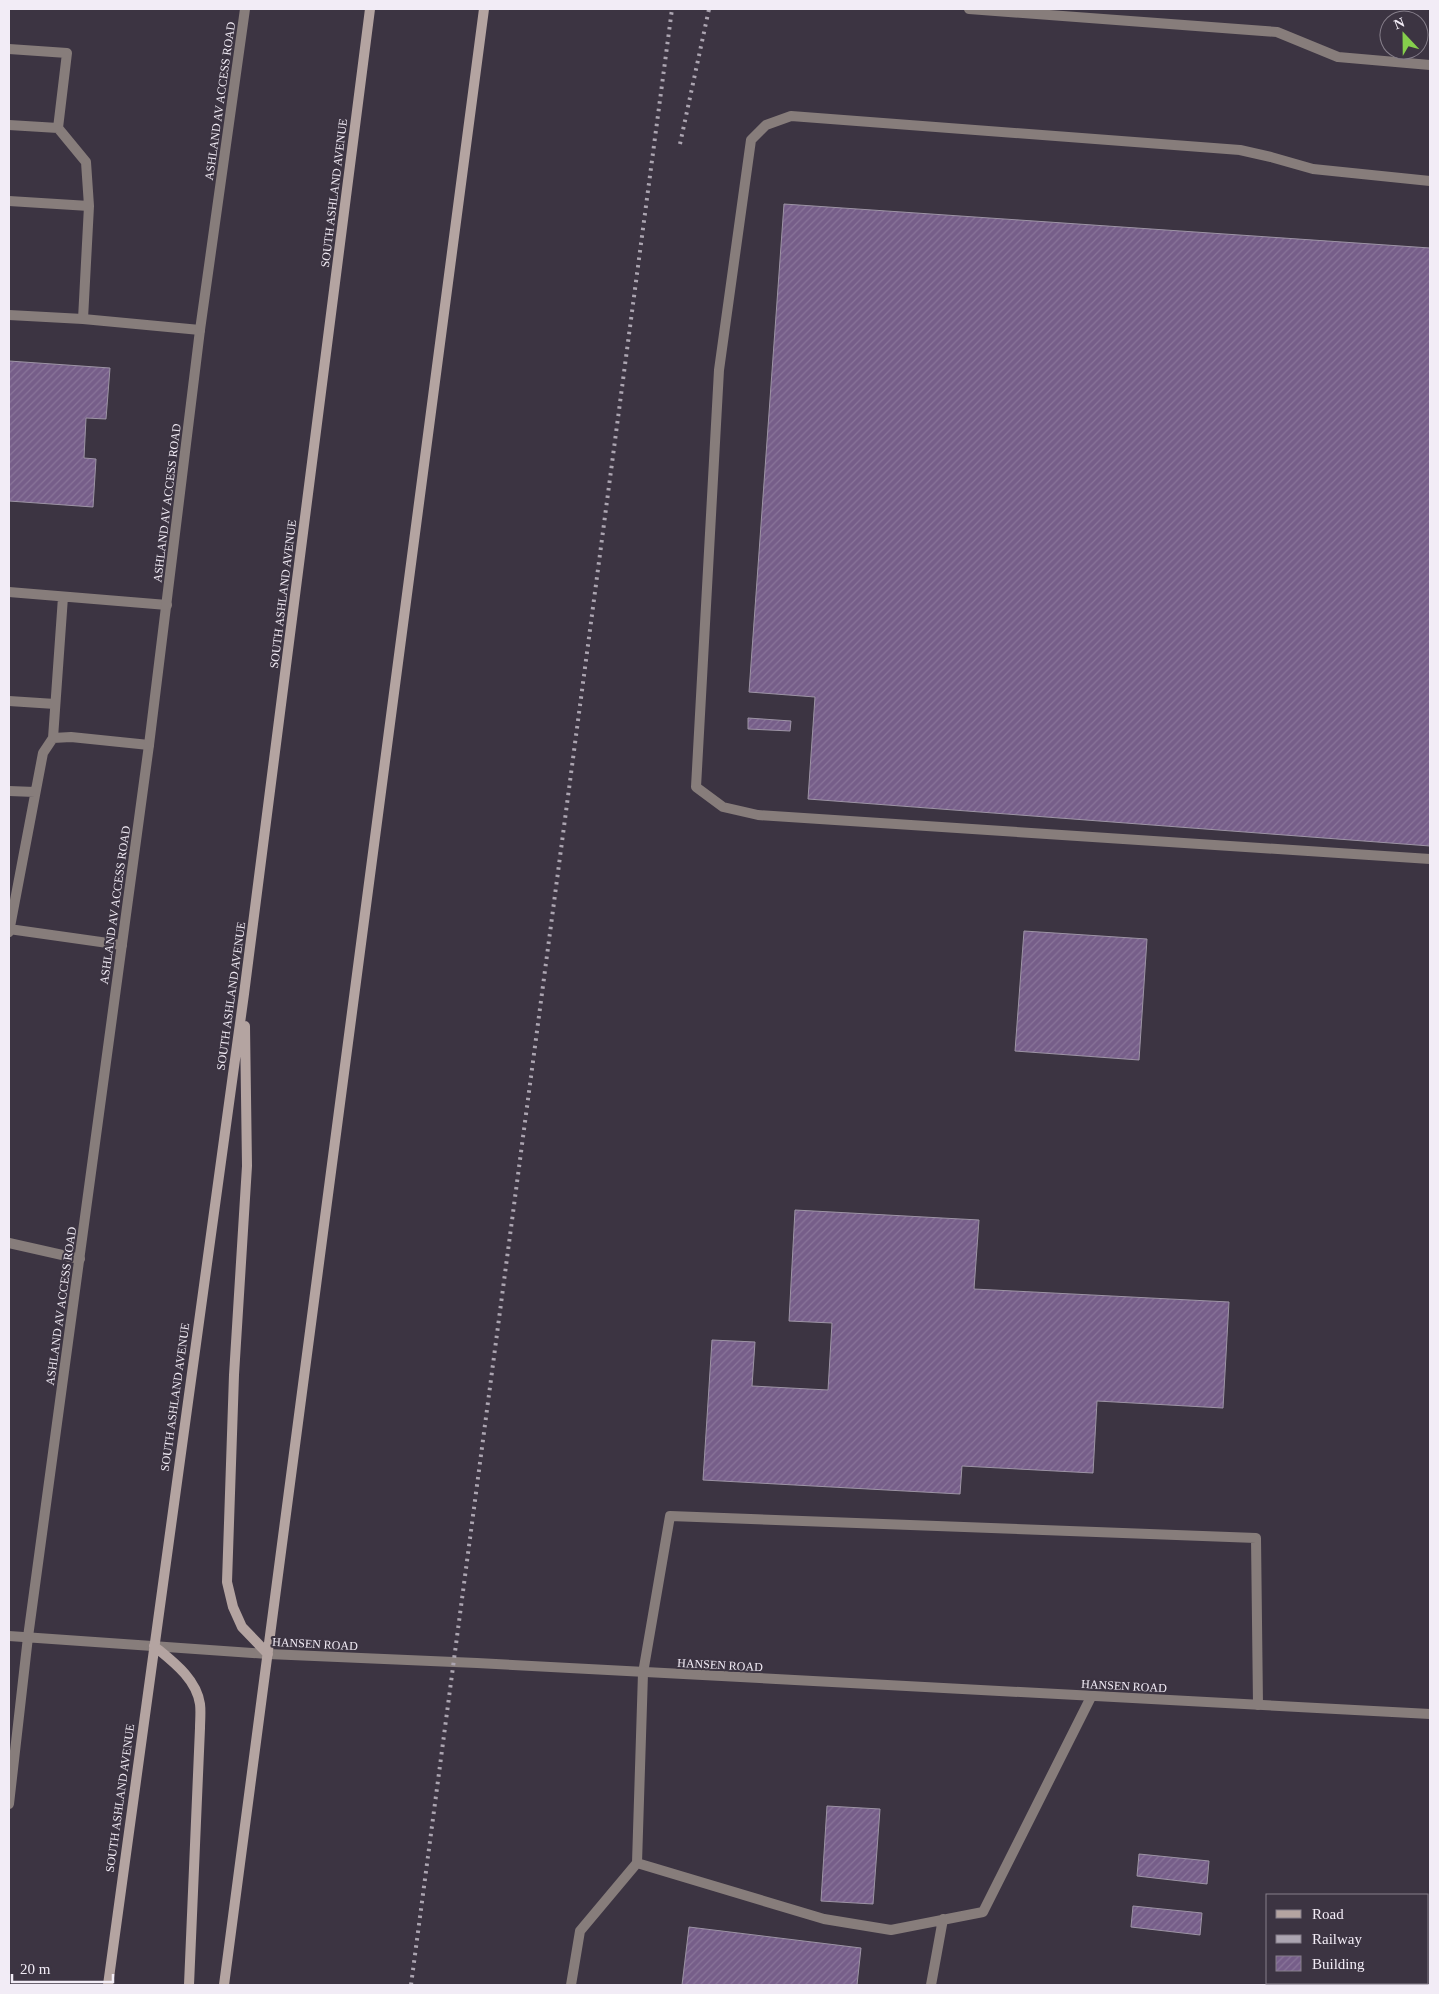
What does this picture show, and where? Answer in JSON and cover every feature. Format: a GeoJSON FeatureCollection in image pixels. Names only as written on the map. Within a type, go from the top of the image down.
{"type":"FeatureCollection","features":[{"type":"Feature","properties":{"kind":"main road","name":"SOUTH ASHLAND AVENUE"},"geometry":{"type":"LineString","coordinates":[[108,1985],[244,994],[370,9]]}},
{"type":"Feature","properties":{"kind":"main road"},"geometry":{"type":"LineString","coordinates":[[224,1985],[484,9]]}},
{"type":"Feature","properties":{"kind":"main road"},"geometry":{"type":"LineString","coordinates":[[244,994],[247,1166],[234,1374],[227,1582],[242,1627],[268,1654]]}},
{"type":"Feature","properties":{"kind":"main road"},"geometry":{"type":"LineString","coordinates":[[154,1646],[178,1666],[192,1683],[200,1703],[189,1985]]}},
{"type":"Feature","properties":{"kind":"street","name":"ASHLAND AV ACCESS ROAD"},"geometry":{"type":"LineString","coordinates":[[9,1804],[28,1637],[149,745],[200,330],[245,9]]}},
{"type":"Feature","properties":{"kind":"street"},"geometry":{"type":"LineString","coordinates":[[969,9],[1278,32],[1338,57],[1430,65]]}},
{"type":"Feature","properties":{"kind":"street"},"geometry":{"type":"LineString","coordinates":[[9,49],[67,53],[58,128],[86,162],[89,206],[83,320]]}},
{"type":"Feature","properties":{"kind":"street"},"geometry":{"type":"LineString","coordinates":[[1430,181],[1313,169],[1240,150],[791,116],[766,125],[751,140],[719,370],[696,788],[723,807],[758,815],[1430,859]]}},
{"type":"Feature","properties":{"kind":"street"},"geometry":{"type":"LineString","coordinates":[[9,125],[58,128]]}},
{"type":"Feature","properties":{"kind":"street"},"geometry":{"type":"LineString","coordinates":[[9,201],[89,206]]}},
{"type":"Feature","properties":{"kind":"street"},"geometry":{"type":"LineString","coordinates":[[9,315],[200,330]]}},
{"type":"Feature","properties":{"kind":"street"},"geometry":{"type":"LineString","coordinates":[[9,592],[167,605]]}},
{"type":"Feature","properties":{"kind":"street"},"geometry":{"type":"LineString","coordinates":[[63,597],[53,738],[43,753],[9,930],[122,945]]}},
{"type":"Feature","properties":{"kind":"street"},"geometry":{"type":"LineString","coordinates":[[9,701],[55,704]]}},
{"type":"Feature","properties":{"kind":"street"},"geometry":{"type":"LineString","coordinates":[[53,738],[71,737],[149,745]]}},
{"type":"Feature","properties":{"kind":"street"},"geometry":{"type":"LineString","coordinates":[[9,790],[36,792]]}},
{"type":"Feature","properties":{"kind":"street"},"geometry":{"type":"LineString","coordinates":[[9,1243],[80,1259]]}},
{"type":"Feature","properties":{"kind":"street"},"geometry":{"type":"LineString","coordinates":[[571,1985],[580,1931],[637,1863],[644,1673],[670,1516],[1256,1538],[1258,1705]]}},
{"type":"Feature","properties":{"kind":"street","name":"HANSEN ROAD"},"geometry":{"type":"LineString","coordinates":[[9,1636],[268,1654],[1430,1714]]}},
{"type":"Feature","properties":{"kind":"street"},"geometry":{"type":"LineString","coordinates":[[637,1863],[824,1919],[891,1930],[983,1912],[1091,1697]]}},
{"type":"Feature","properties":{"kind":"street"},"geometry":{"type":"LineString","coordinates":[[932,1985],[944,1919]]}},
{"type":"Feature","properties":{"kind":"building"},"geometry":{"type":"Polygon","coordinates":[[[784,204],[1430,248],[1430,846],[808,799],[815,697],[749,692],[784,204]]]}},
{"type":"Feature","properties":{"kind":"building"},"geometry":{"type":"Polygon","coordinates":[[[9,361],[110,368],[106,419],[86,418],[84,458],[96,459],[93,507],[9,501],[9,361]]]}},
{"type":"Feature","properties":{"kind":"building"},"geometry":{"type":"Polygon","coordinates":[[[748,718],[791,721],[790,731],[748,729],[748,718]]]}},
{"type":"Feature","properties":{"kind":"building"},"geometry":{"type":"Polygon","coordinates":[[[1024,931],[1147,939],[1139,1060],[1015,1051],[1024,931]]]}},
{"type":"Feature","properties":{"kind":"building"},"geometry":{"type":"Polygon","coordinates":[[[795,1210],[979,1220],[974,1289],[1229,1302],[1223,1408],[1097,1401],[1093,1473],[962,1466],[960,1494],[703,1480],[712,1340],[755,1342],[752,1386],[828,1390],[832,1323],[789,1321],[795,1210]]]}},
{"type":"Feature","properties":{"kind":"building"},"geometry":{"type":"Polygon","coordinates":[[[827,1806],[880,1809],[873,1904],[821,1901],[827,1806]]]}},
{"type":"Feature","properties":{"kind":"building"},"geometry":{"type":"Polygon","coordinates":[[[1139,1854],[1209,1861],[1207,1884],[1137,1876],[1139,1854]]]}},
{"type":"Feature","properties":{"kind":"building"},"geometry":{"type":"Polygon","coordinates":[[[1133,1906],[1202,1913],[1200,1935],[1131,1927],[1133,1906]]]}},
{"type":"Feature","properties":{"kind":"building"},"geometry":{"type":"Polygon","coordinates":[[[689,1927],[861,1948],[857,1985],[682,1985],[689,1927]]]}},
{"type":"Feature","properties":{"kind":"railway"},"geometry":{"type":"LineString","coordinates":[[411,1985],[672,9]]}},
{"type":"Feature","properties":{"kind":"railway"},"geometry":{"type":"LineString","coordinates":[[680,144],[709,9]]}}]}
